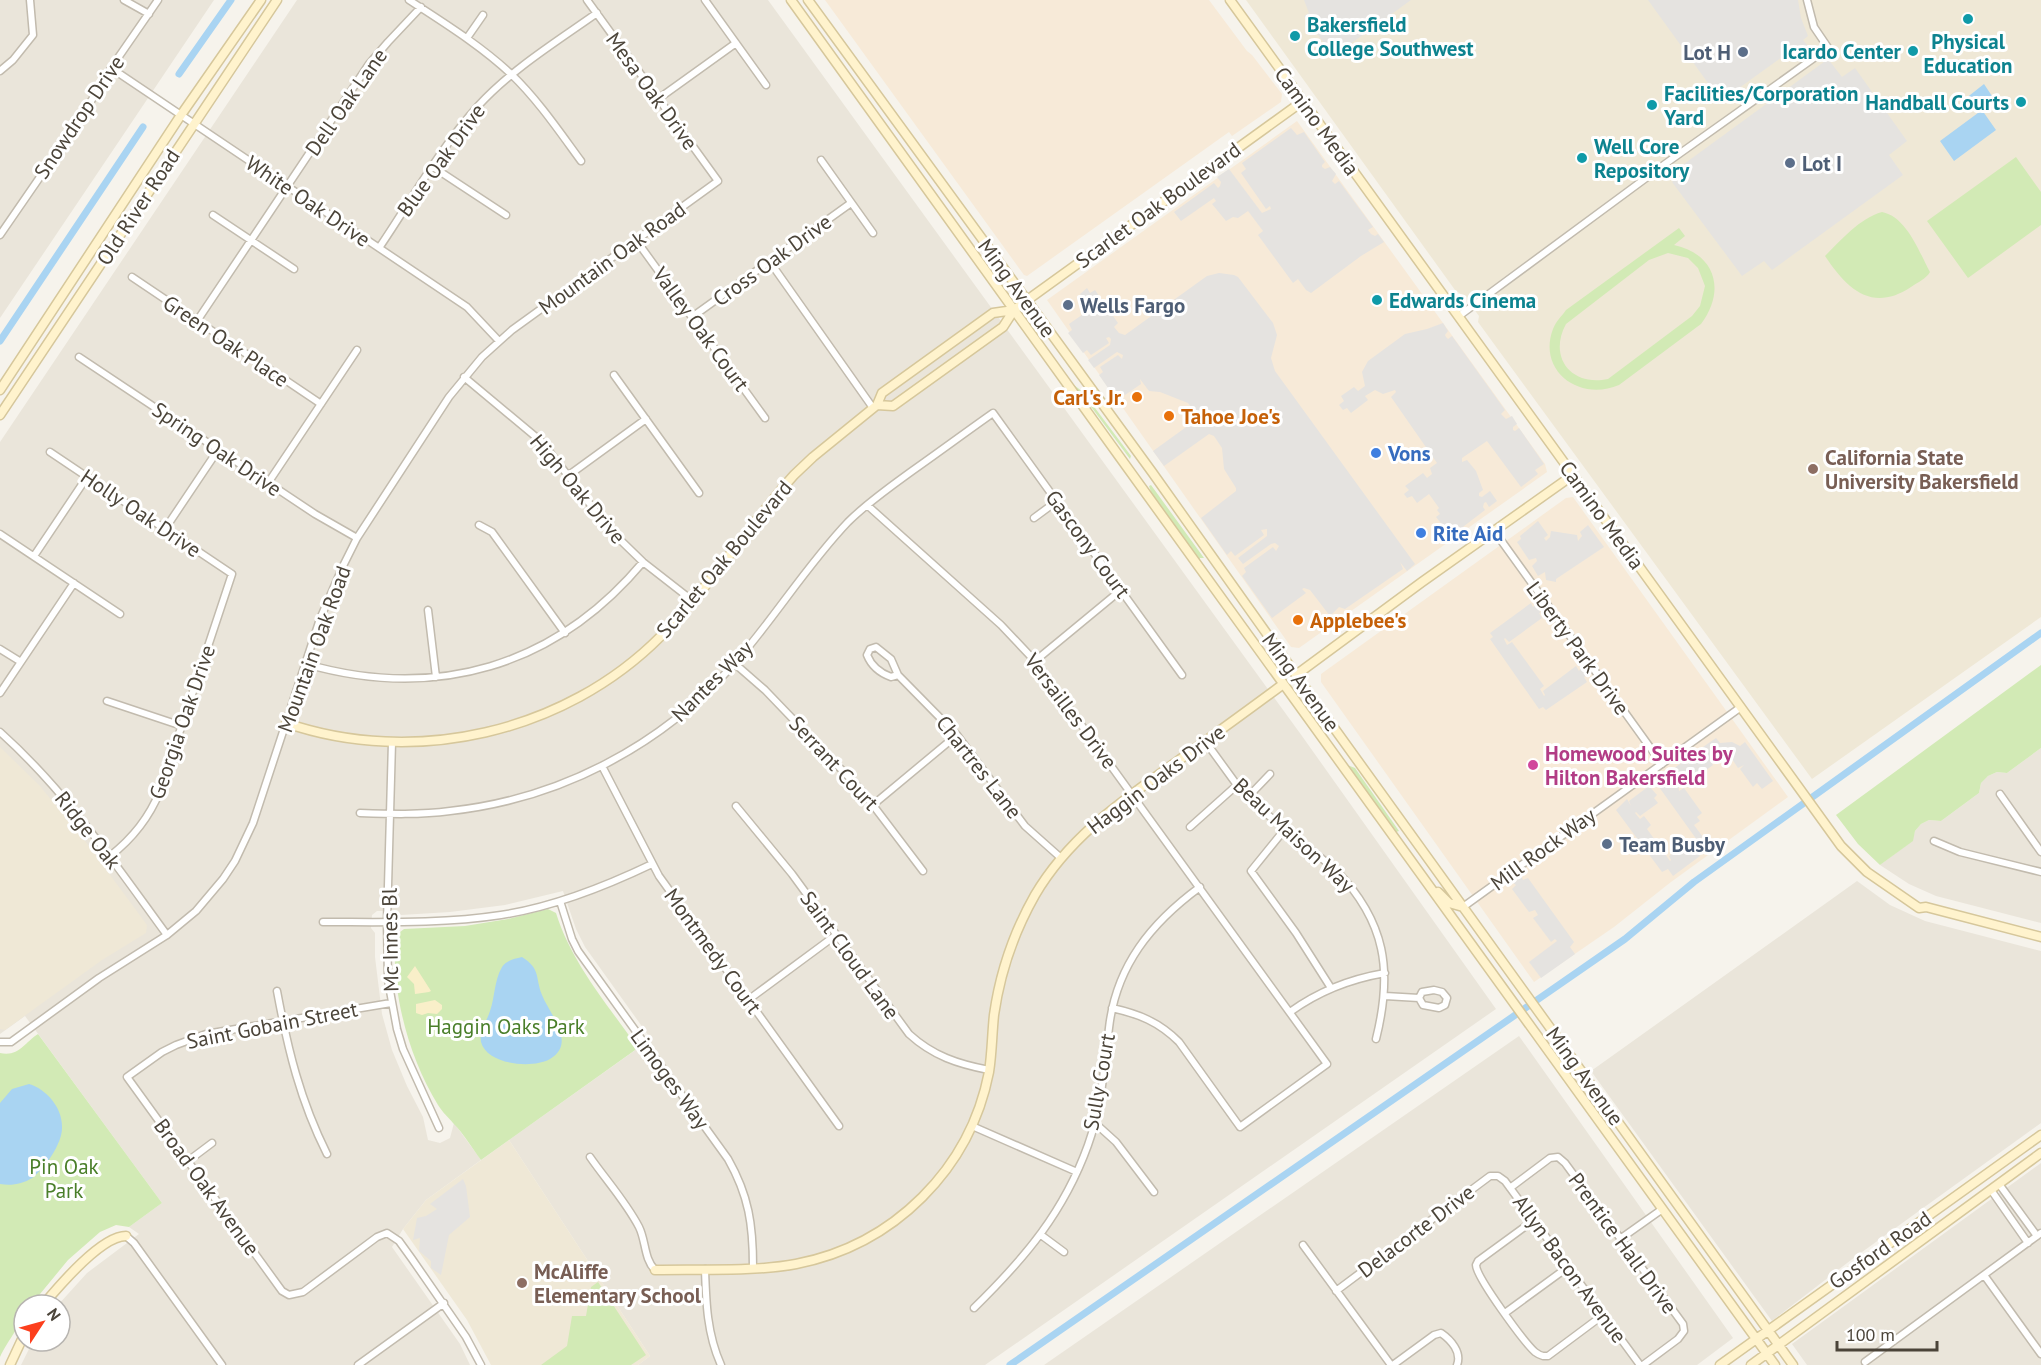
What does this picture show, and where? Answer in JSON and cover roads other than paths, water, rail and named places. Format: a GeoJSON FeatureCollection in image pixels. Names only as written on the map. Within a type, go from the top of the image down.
{"type":"FeatureCollection","features":[{"type":"Feature","properties":{"kind":"main road","name":"Old River Road"},"geometry":{"type":"LineString","coordinates":[[0,390],[181,115],[261,0]]}},
{"type":"Feature","properties":{"kind":"main road","name":"Old River Road"},"geometry":{"type":"LineString","coordinates":[[0,415],[277,0]]}},
{"type":"Feature","properties":{"kind":"main road","name":"Ming Avenue"},"geometry":{"type":"LineString","coordinates":[[791,0],[1282,685],[1775,1365]]}},
{"type":"Feature","properties":{"kind":"main road","name":"Ming Avenue"},"geometry":{"type":"LineString","coordinates":[[808,0],[1152,472],[1793,1365]]}},
{"type":"Feature","properties":{"kind":"main road","name":"Camino Media"},"geometry":{"type":"LineString","coordinates":[[1230,0],[1813,808],[1854,860],[1879,881],[1919,908],[1926,907],[2041,937]]}},
{"type":"Feature","properties":{"kind":"main road","name":"Scarlet Oak Boulevard"},"geometry":{"type":"LineString","coordinates":[[875,407],[893,406],[1003,327],[1014,310],[1026,301],[1303,101]]}},
{"type":"Feature","properties":{"kind":"main road","name":"Scarlet Oak Boulevard"},"geometry":{"type":"LineString","coordinates":[[286,723],[342,737],[392,742],[424,742],[469,736],[519,723],[559,707],[599,686],[660,638],[693,601],[777,494],[813,457],[875,407],[882,393],[993,313],[1014,310]]}},
{"type":"Feature","properties":{"kind":"main road"},"geometry":{"type":"LineString","coordinates":[[1296,675],[1422,582],[1573,476]]}},
{"type":"Feature","properties":{"kind":"main road","name":"Haggin Oaks Drive"},"geometry":{"type":"LineString","coordinates":[[655,1270],[753,1267],[814,1260],[854,1245],[887,1227],[916,1204],[942,1176],[963,1145],[972,1126],[980,1106],[989,1070],[997,996],[1008,955],[1035,895],[1061,858],[1094,823],[1132,793],[1282,685]]}},
{"type":"Feature","properties":{"kind":"main road"},"geometry":{"type":"LineString","coordinates":[[1415,867],[1449,903],[1463,907]]}},
{"type":"Feature","properties":{"kind":"main road","name":"Gosford Road"},"geometry":{"type":"LineString","coordinates":[[1720,1365],[2041,1135]]}},
{"type":"Feature","properties":{"kind":"main road","name":"Gosford Road"},"geometry":{"type":"LineString","coordinates":[[1751,1365],[2041,1153]]}},
{"type":"Feature","properties":{"kind":"main road"},"geometry":{"type":"LineString","coordinates":[[53,1293],[87,1259],[118,1236],[126,1236]]}},
{"type":"Feature","properties":{"kind":"street"},"geometry":{"type":"LineString","coordinates":[[0,71],[22,51],[33,35],[30,0]]}},
{"type":"Feature","properties":{"kind":"street"},"geometry":{"type":"LineString","coordinates":[[124,0],[149,14]]}},
{"type":"Feature","properties":{"kind":"street","name":"Snowdrop Drive"},"geometry":{"type":"LineString","coordinates":[[0,235],[158,0]]}},
{"type":"Feature","properties":{"kind":"street"},"geometry":{"type":"LineString","coordinates":[[410,0],[467,38],[512,75],[545,112],[581,161]]}},
{"type":"Feature","properties":{"kind":"street","name":"Mesa Oak Drive"},"geometry":{"type":"LineString","coordinates":[[587,0],[718,181]]}},
{"type":"Feature","properties":{"kind":"street"},"geometry":{"type":"LineString","coordinates":[[705,0],[766,85]]}},
{"type":"Feature","properties":{"kind":"street"},"geometry":{"type":"LineString","coordinates":[[1459,316],[1665,164],[1830,50],[1810,19],[1807,0]]}},
{"type":"Feature","properties":{"kind":"street","name":"Dell Oak Lane"},"geometry":{"type":"LineString","coordinates":[[197,321],[369,64],[421,7]]}},
{"type":"Feature","properties":{"kind":"street","name":"Blue Oak Drive"},"geometry":{"type":"LineString","coordinates":[[379,248],[465,122],[512,75],[597,13]]}},
{"type":"Feature","properties":{"kind":"street"},"geometry":{"type":"LineString","coordinates":[[467,38],[483,15]]}},
{"type":"Feature","properties":{"kind":"street"},"geometry":{"type":"LineString","coordinates":[[658,99],[736,43]]}},
{"type":"Feature","properties":{"kind":"street","name":"White Oak Drive"},"geometry":{"type":"LineString","coordinates":[[111,68],[467,308],[499,341]]}},
{"type":"Feature","properties":{"kind":"street"},"geometry":{"type":"LineString","coordinates":[[820,160],[873,233]]}},
{"type":"Feature","properties":{"kind":"street"},"geometry":{"type":"LineString","coordinates":[[434,167],[506,215]]}},
{"type":"Feature","properties":{"kind":"street","name":"Mountain Oak Road"},"geometry":{"type":"LineString","coordinates":[[1,1043],[11,1042],[99,978],[167,935],[203,903],[235,861],[253,823],[331,593],[357,538],[381,498],[464,377],[499,341],[718,181]]}},
{"type":"Feature","properties":{"kind":"street","name":"Cross Oak Drive"},"geometry":{"type":"LineString","coordinates":[[692,317],[851,203]]}},
{"type":"Feature","properties":{"kind":"street"},"geometry":{"type":"LineString","coordinates":[[213,215],[294,269]]}},
{"type":"Feature","properties":{"kind":"street","name":"Valley Oak Court"},"geometry":{"type":"LineString","coordinates":[[636,240],[765,418]]}},
{"type":"Feature","properties":{"kind":"street"},"geometry":{"type":"LineString","coordinates":[[770,261],[875,407]]}},
{"type":"Feature","properties":{"kind":"street","name":"Green Oak Place"},"geometry":{"type":"LineString","coordinates":[[132,277],[321,404]]}},
{"type":"Feature","properties":{"kind":"street"},"geometry":{"type":"LineString","coordinates":[[268,483],[357,350]]}},
{"type":"Feature","properties":{"kind":"street","name":"Spring Oak Drive"},"geometry":{"type":"LineString","coordinates":[[79,357],[315,514],[357,538]]}},
{"type":"Feature","properties":{"kind":"street"},"geometry":{"type":"LineString","coordinates":[[614,375],[699,493]]}},
{"type":"Feature","properties":{"kind":"street","name":"High Oak Drive"},"geometry":{"type":"LineString","coordinates":[[464,377],[542,442],[610,530],[643,562],[693,601]]}},
{"type":"Feature","properties":{"kind":"street","name":"Gascony Court"},"geometry":{"type":"LineString","coordinates":[[993,413],[1182,675]]}},
{"type":"Feature","properties":{"kind":"street","name":"Nantes Way"},"geometry":{"type":"LineString","coordinates":[[360,813],[449,812],[495,804],[547,790],[602,766],[629,751],[667,726],[700,698],[734,663],[836,536],[867,505],[993,413]]}},
{"type":"Feature","properties":{"kind":"street"},"geometry":{"type":"LineString","coordinates":[[568,475],[646,419]]}},
{"type":"Feature","properties":{"kind":"street"},"geometry":{"type":"LineString","coordinates":[[165,529],[218,450]]}},
{"type":"Feature","properties":{"kind":"street","name":"Holly Oak Drive"},"geometry":{"type":"LineString","coordinates":[[50,452],[232,574]]}},
{"type":"Feature","properties":{"kind":"street"},"geometry":{"type":"LineString","coordinates":[[34,556],[87,477]]}},
{"type":"Feature","properties":{"kind":"street"},"geometry":{"type":"LineString","coordinates":[[1034,518],[1057,501]]}},
{"type":"Feature","properties":{"kind":"street","name":"Versailles Drive"},"geometry":{"type":"LineString","coordinates":[[867,505],[1001,625],[1035,661],[1327,1064],[1240,1127],[1179,1042],[1147,1018],[1112,1008]]}},
{"type":"Feature","properties":{"kind":"street"},"geometry":{"type":"LineString","coordinates":[[479,525],[492,532],[565,633]]}},
{"type":"Feature","properties":{"kind":"street","name":"Liberty Park Drive"},"geometry":{"type":"LineString","coordinates":[[1495,532],[1662,764]]}},
{"type":"Feature","properties":{"kind":"street"},"geometry":{"type":"LineString","coordinates":[[0,534],[120,614]]}},
{"type":"Feature","properties":{"kind":"street"},"geometry":{"type":"LineString","coordinates":[[306,664],[331,671],[374,678],[436,677],[504,662],[565,633],[615,593],[643,562]]}},
{"type":"Feature","properties":{"kind":"street","name":"Georgia Oak Drive"},"geometry":{"type":"LineString","coordinates":[[110,856],[137,830],[155,803],[232,574]]}},
{"type":"Feature","properties":{"kind":"street"},"geometry":{"type":"LineString","coordinates":[[0,693],[74,583]]}},
{"type":"Feature","properties":{"kind":"street"},"geometry":{"type":"LineString","coordinates":[[1035,661],[1121,590]]}},
{"type":"Feature","properties":{"kind":"street"},"geometry":{"type":"LineString","coordinates":[[428,610],[436,677]]}},
{"type":"Feature","properties":{"kind":"street","name":"Chartres Lane"},"geometry":{"type":"LineString","coordinates":[[898,675],[891,677],[877,669],[867,655],[870,649],[876,647],[891,659],[898,675],[957,735],[1025,826],[1061,858]]}},
{"type":"Feature","properties":{"kind":"street"},"geometry":{"type":"LineString","coordinates":[[0,649],[21,662]]}},
{"type":"Feature","properties":{"kind":"street","name":"Serrant Court"},"geometry":{"type":"LineString","coordinates":[[734,663],[765,690],[874,804],[923,872]]}},
{"type":"Feature","properties":{"kind":"street","name":"Haggin Oaks Drive"},"geometry":{"type":"LineString","coordinates":[[1282,685],[1296,675]]}},
{"type":"Feature","properties":{"kind":"street"},"geometry":{"type":"LineString","coordinates":[[107,701],[182,726]]}},
{"type":"Feature","properties":{"kind":"street","name":"Mill Rock Way"},"geometry":{"type":"LineString","coordinates":[[1463,907],[1741,707]]}},
{"type":"Feature","properties":{"kind":"street","name":"Ridge Oak"},"geometry":{"type":"LineString","coordinates":[[0,732],[59,791],[110,856],[167,935]]}},
{"type":"Feature","properties":{"kind":"street"},"geometry":{"type":"LineString","coordinates":[[874,804],[957,735]]}},
{"type":"Feature","properties":{"kind":"street","name":"Beau Maison Way"},"geometry":{"type":"LineString","coordinates":[[1205,741],[1248,797],[1336,870],[1359,896],[1380,941],[1385,972],[1385,996],[1376,1039]]}},
{"type":"Feature","properties":{"kind":"street","name":"Mc Innes Bl"},"geometry":{"type":"LineString","coordinates":[[392,742],[387,922],[388,980],[397,1029],[410,1070],[439,1128]]}},
{"type":"Feature","properties":{"kind":"street","name":"Montmedy Court"},"geometry":{"type":"LineString","coordinates":[[602,766],[652,864],[839,1125]]}},
{"type":"Feature","properties":{"kind":"street"},"geometry":{"type":"LineString","coordinates":[[1248,797],[1270,774]]}},
{"type":"Feature","properties":{"kind":"street"},"geometry":{"type":"LineString","coordinates":[[1190,827],[1237,785]]}},
{"type":"Feature","properties":{"kind":"street"},"geometry":{"type":"LineString","coordinates":[[2000,794],[2041,852]]}},
{"type":"Feature","properties":{"kind":"street","name":"Saint Cloud Lane"},"geometry":{"type":"LineString","coordinates":[[736,806],[792,874],[899,1022],[918,1042],[951,1061],[989,1070]]}},
{"type":"Feature","properties":{"kind":"street"},"geometry":{"type":"LineString","coordinates":[[1286,829],[1251,872],[1296,933],[1331,988]]}},
{"type":"Feature","properties":{"kind":"street"},"geometry":{"type":"LineString","coordinates":[[1934,842],[1960,852],[2041,872]]}},
{"type":"Feature","properties":{"kind":"street"},"geometry":{"type":"LineString","coordinates":[[323,922],[426,923],[479,918],[531,909],[601,887],[652,864]]}},
{"type":"Feature","properties":{"kind":"street","name":"Sully Court"},"geometry":{"type":"LineString","coordinates":[[974,1308],[1022,1260],[1041,1235],[1067,1193],[1095,1123],[1102,1093],[1112,1008],[1127,966],[1145,938],[1167,912],[1200,886]]}},
{"type":"Feature","properties":{"kind":"street","name":"Limoges Way"},"geometry":{"type":"LineString","coordinates":[[560,901],[568,929],[578,951],[736,1173],[751,1219],[753,1267]]}},
{"type":"Feature","properties":{"kind":"street"},"geometry":{"type":"LineString","coordinates":[[748,1000],[836,935]]}},
{"type":"Feature","properties":{"kind":"street"},"geometry":{"type":"LineString","coordinates":[[1290,1011],[1331,988],[1385,972]]}},
{"type":"Feature","properties":{"kind":"street"},"geometry":{"type":"LineString","coordinates":[[277,991],[296,1079],[327,1154]]}},
{"type":"Feature","properties":{"kind":"street"},"geometry":{"type":"LineString","coordinates":[[1385,996],[1419,998]]}},
{"type":"Feature","properties":{"kind":"street","name":"Saint Gobain Street"},"geometry":{"type":"LineString","coordinates":[[127,1077],[162,1052],[191,1039],[391,1003]]}},
{"type":"Feature","properties":{"kind":"street","name":"Broad Oak Avenue"},"geometry":{"type":"LineString","coordinates":[[127,1077],[282,1291],[289,1295],[303,1293],[377,1237],[387,1233],[399,1241],[444,1304]]}},
{"type":"Feature","properties":{"kind":"street"},"geometry":{"type":"LineString","coordinates":[[1095,1123],[1122,1148],[1154,1192]]}},
{"type":"Feature","properties":{"kind":"street"},"geometry":{"type":"LineString","coordinates":[[972,1126],[1077,1172]]}},
{"type":"Feature","properties":{"kind":"street"},"geometry":{"type":"LineString","coordinates":[[188,1161],[212,1143]]}},
{"type":"Feature","properties":{"kind":"street"},"geometry":{"type":"LineString","coordinates":[[590,1157],[634,1219],[645,1242],[648,1263],[655,1270]]}},
{"type":"Feature","properties":{"kind":"street","name":"Prentice Hall Drive"},"geometry":{"type":"LineString","coordinates":[[1510,1188],[1550,1158],[1558,1157],[1564,1163],[1683,1324],[1684,1331],[1678,1339],[1641,1365]]}},
{"type":"Feature","properties":{"kind":"street","name":"Delacorte Drive"},"geometry":{"type":"LineString","coordinates":[[1336,1290],[1490,1176],[1498,1176]]}},
{"type":"Feature","properties":{"kind":"street","name":"Allyn Bacon Avenue"},"geometry":{"type":"LineString","coordinates":[[1498,1176],[1510,1188],[1641,1365]]}},
{"type":"Feature","properties":{"kind":"street"},"geometry":{"type":"LineString","coordinates":[[1865,1362],[2039,1235],[1999,1184]]}},
{"type":"Feature","properties":{"kind":"street"},"geometry":{"type":"LineString","coordinates":[[1991,1190],[2028,1243]]}},
{"type":"Feature","properties":{"kind":"street"},"geometry":{"type":"LineString","coordinates":[[1620,1239],[1661,1210]]}},
{"type":"Feature","properties":{"kind":"street"},"geometry":{"type":"LineString","coordinates":[[1534,1220],[1478,1261],[1476,1265],[1479,1276],[1505,1312],[1533,1350],[1543,1356],[1548,1356],[1603,1315]]}},
{"type":"Feature","properties":{"kind":"street"},"geometry":{"type":"LineString","coordinates":[[1041,1235],[1064,1252]]}},
{"type":"Feature","properties":{"kind":"street"},"geometry":{"type":"LineString","coordinates":[[126,1236],[134,1243],[222,1365]]}},
{"type":"Feature","properties":{"kind":"street"},"geometry":{"type":"LineString","coordinates":[[1303,1245],[1392,1365],[1437,1333],[1445,1335],[1458,1352],[1458,1363]]}},
{"type":"Feature","properties":{"kind":"street"},"geometry":{"type":"LineString","coordinates":[[1505,1312],[1568,1267]]}},
{"type":"Feature","properties":{"kind":"street"},"geometry":{"type":"LineString","coordinates":[[705,1269],[708,1324],[722,1365]]}},
{"type":"Feature","properties":{"kind":"street"},"geometry":{"type":"LineString","coordinates":[[1984,1275],[2041,1354]]}},
{"type":"Feature","properties":{"kind":"street"},"geometry":{"type":"LineString","coordinates":[[358,1365],[444,1304],[466,1337],[480,1365]]}},
{"type":"Feature","properties":{"kind":"water"},"geometry":{"type":"Polygon","coordinates":[[[1984,84],[1992,96],[1973,110],[1965,99],[1984,84]]]}},
{"type":"Feature","properties":{"kind":"water"},"geometry":{"type":"Polygon","coordinates":[[[1982,110],[1996,130],[1954,161],[1940,141],[1982,110]]]}},
{"type":"Feature","properties":{"kind":"water"},"geometry":{"type":"Polygon","coordinates":[[[522,957],[535,970],[542,995],[559,1028],[561,1037],[558,1052],[550,1059],[533,1064],[501,1060],[485,1050],[481,1042],[481,1034],[492,1006],[499,972],[506,963],[522,957]]]}},
{"type":"Feature","properties":{"kind":"water"},"geometry":{"type":"Polygon","coordinates":[[[29,1084],[47,1094],[56,1106],[62,1126],[60,1140],[47,1162],[32,1178],[17,1184],[0,1184],[0,1103],[12,1089],[29,1084]]]}},
{"type":"Feature","properties":{"kind":"waterway"},"geometry":{"type":"LineString","coordinates":[[179,74],[231,0]]}},
{"type":"Feature","properties":{"kind":"waterway"},"geometry":{"type":"LineString","coordinates":[[0,341],[143,127]]}},
{"type":"Feature","properties":{"kind":"waterway"},"geometry":{"type":"LineString","coordinates":[[1010,1365],[1625,939],[1694,882],[2041,633]]}},
{"type":"Feature","properties":{"kind":"place","name":"Physical Education"},"geometry":{"type":"Point","coordinates":[1968,19]}},
{"type":"Feature","properties":{"kind":"place","name":"Bakersfield College Southwest"},"geometry":{"type":"Point","coordinates":[1295,36]}},
{"type":"Feature","properties":{"kind":"place","name":"Icardo Center"},"geometry":{"type":"Point","coordinates":[1913,51]}},
{"type":"Feature","properties":{"kind":"place","name":"Lot H"},"geometry":{"type":"Point","coordinates":[1743,52]}},
{"type":"Feature","properties":{"kind":"place","name":"Handball Courts"},"geometry":{"type":"Point","coordinates":[2021,102]}},
{"type":"Feature","properties":{"kind":"place","name":"Facilities/Corporation Yard"},"geometry":{"type":"Point","coordinates":[1652,105]}},
{"type":"Feature","properties":{"kind":"place","name":"Well Core Repository"},"geometry":{"type":"Point","coordinates":[1582,158]}},
{"type":"Feature","properties":{"kind":"place","name":"Lot I"},"geometry":{"type":"Point","coordinates":[1790,163]}},
{"type":"Feature","properties":{"kind":"place","name":"Edwards Cinema"},"geometry":{"type":"Point","coordinates":[1377,300]}},
{"type":"Feature","properties":{"kind":"place","name":"Wells Fargo"},"geometry":{"type":"Point","coordinates":[1068,305]}},
{"type":"Feature","properties":{"kind":"place","name":"Carl's Jr."},"geometry":{"type":"Point","coordinates":[1137,397]}},
{"type":"Feature","properties":{"kind":"place","name":"Tahoe Joe's"},"geometry":{"type":"Point","coordinates":[1169,416]}},
{"type":"Feature","properties":{"kind":"place","name":"Vons"},"geometry":{"type":"Point","coordinates":[1376,453]}},
{"type":"Feature","properties":{"kind":"place","name":"California State University Bakersfield"},"geometry":{"type":"Point","coordinates":[1813,469]}},
{"type":"Feature","properties":{"kind":"place","name":"Rite Aid"},"geometry":{"type":"Point","coordinates":[1421,533]}},
{"type":"Feature","properties":{"kind":"place","name":"Applebee's"},"geometry":{"type":"Point","coordinates":[1298,620]}},
{"type":"Feature","properties":{"kind":"place","name":"Homewood Suites by Hilton Bakersfield"},"geometry":{"type":"Point","coordinates":[1533,765]}},
{"type":"Feature","properties":{"kind":"place","name":"Team Busby"},"geometry":{"type":"Point","coordinates":[1607,844]}},
{"type":"Feature","properties":{"kind":"place","name":"McAliffe Elementary School"},"geometry":{"type":"Point","coordinates":[522,1283]}},
{"type":"Feature","properties":{"kind":"park label","name":"Haggin Oaks Park"},"geometry":{"type":"Point","coordinates":[506,1026]}},
{"type":"Feature","properties":{"kind":"park label","name":"Pin Oak Park"},"geometry":{"type":"Point","coordinates":[64,1178]}}]}
